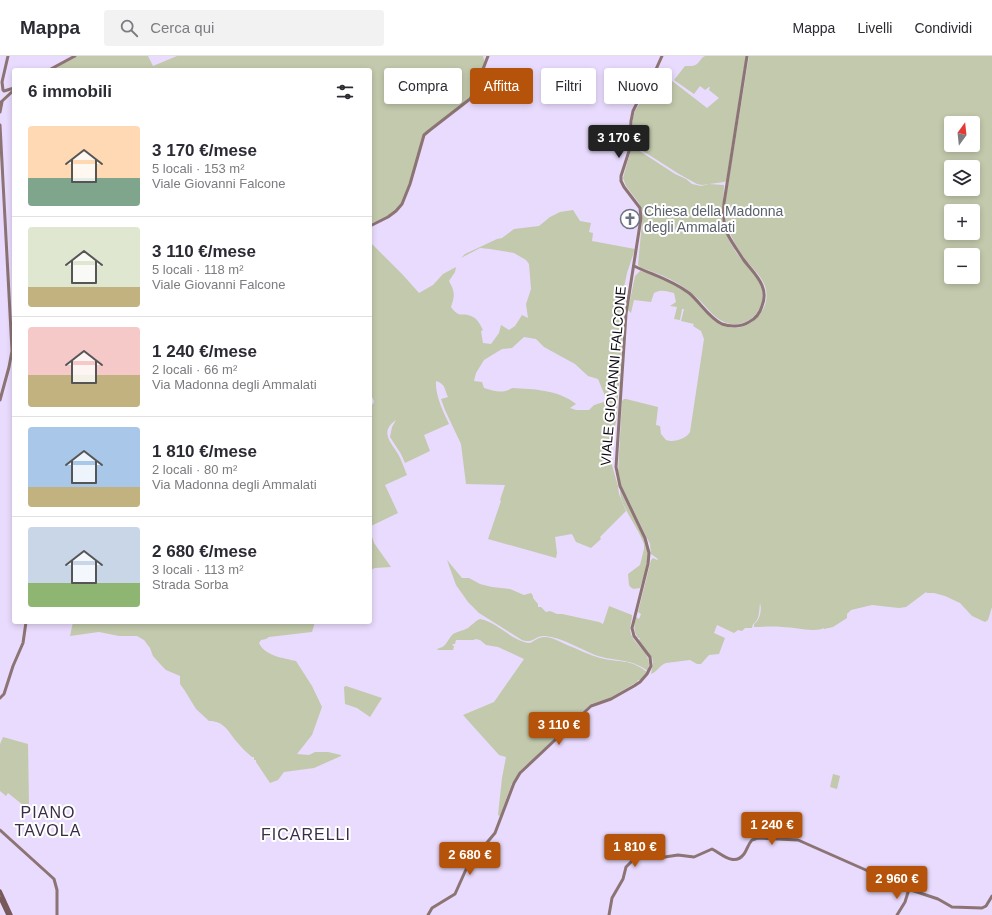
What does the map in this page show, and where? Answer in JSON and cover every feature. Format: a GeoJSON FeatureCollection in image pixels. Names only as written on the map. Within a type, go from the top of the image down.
{"type":"FeatureCollection","features":[{"type":"Feature","properties":{"kind":"main road"},"geometry":{"type":"LineString","coordinates":[[0,891],[10,915]]}},
{"type":"Feature","properties":{"kind":"main road"},"geometry":{"type":"LineString","coordinates":[[0,898],[10,915]]}},
{"type":"Feature","properties":{"kind":"street"},"geometry":{"type":"LineString","coordinates":[[0,112],[2,101],[5,96],[2,90],[2,82],[8,56]]}},
{"type":"Feature","properties":{"kind":"street"},"geometry":{"type":"LineString","coordinates":[[53,68],[75,56]]}},
{"type":"Feature","properties":{"kind":"street"},"geometry":{"type":"LineString","coordinates":[[372,225],[388,217],[402,204],[410,184],[424,136],[470,99],[488,56]]}},
{"type":"Feature","properties":{"kind":"street","name":"VIALE GIOVANNI FALCONE"},"geometry":{"type":"LineString","coordinates":[[428,915],[432,908],[455,894],[468,865],[490,840],[498,828],[514,783],[525,768],[591,706],[611,699],[640,682],[647,674],[651,666],[650,657],[634,636],[632,628],[648,564],[649,549],[620,486],[616,467],[626,314],[641,212],[638,205],[624,187],[621,176],[630,148],[631,121],[636,103],[648,87],[662,56]]}},
{"type":"Feature","properties":{"kind":"street"},"geometry":{"type":"LineString","coordinates":[[634,266],[662,276],[675,284],[694,298],[717,320],[726,325],[736,326],[746,324],[753,320],[761,309],[764,297],[761,282],[742,257],[729,236],[725,227],[723,213],[747,56]]}},
{"type":"Feature","properties":{"kind":"street"},"geometry":{"type":"LineString","coordinates":[[0,82],[7,60]]}},
{"type":"Feature","properties":{"kind":"street"},"geometry":{"type":"LineString","coordinates":[[2,90],[12,89]]}},
{"type":"Feature","properties":{"kind":"street"},"geometry":{"type":"LineString","coordinates":[[2,101],[12,91]]}},
{"type":"Feature","properties":{"kind":"street"},"geometry":{"type":"LineString","coordinates":[[0,125],[12,351],[0,400]]}},
{"type":"Feature","properties":{"kind":"street"},"geometry":{"type":"LineString","coordinates":[[633,274],[642,270]]}},
{"type":"Feature","properties":{"kind":"street"},"geometry":{"type":"LineString","coordinates":[[0,698],[4,694],[13,666],[24,643],[26,624]]}},
{"type":"Feature","properties":{"kind":"street"},"geometry":{"type":"LineString","coordinates":[[0,830],[52,876],[56,883],[58,895],[57,915]]}},
{"type":"Feature","properties":{"kind":"street"},"geometry":{"type":"LineString","coordinates":[[609,915],[613,896],[623,879],[628,864],[634,859],[678,855],[694,857],[712,850],[728,859],[736,859],[744,854],[752,840],[758,838],[798,840],[909,890],[938,899],[955,908],[982,908],[986,906],[992,896]]}},
{"type":"Feature","properties":{"kind":"street"},"geometry":{"type":"LineString","coordinates":[[897,915],[905,902],[909,890]]}},
{"type":"Feature","properties":{"kind":"green space"},"geometry":{"type":"Polygon","coordinates":[[[78,56],[148,56],[153,66],[177,56],[483,56],[485,64],[483,68],[470,68],[470,95],[467,101],[429,129],[422,137],[414,171],[401,203],[395,211],[388,216],[372,223],[372,68],[55,68],[78,56]]]}},
{"type":"Feature","properties":{"kind":"green space"},"geometry":{"type":"Polygon","coordinates":[[[705,56],[746,56],[726,181],[702,185],[697,184],[679,174],[632,144],[633,118],[639,104],[672,104],[672,81],[707,108],[719,98],[709,90],[710,87],[705,90],[700,86],[694,94],[674,80],[685,66],[695,65],[705,56]]]}},
{"type":"Feature","properties":{"kind":"green space"},"geometry":{"type":"Polygon","coordinates":[[[749,56],[992,56],[992,607],[988,620],[985,622],[972,616],[960,603],[945,596],[926,592],[906,607],[899,608],[872,605],[851,610],[847,614],[847,618],[833,627],[816,630],[779,627],[754,627],[754,624],[760,615],[760,603],[758,617],[753,624],[752,628],[745,628],[742,631],[738,630],[734,633],[717,625],[714,633],[725,638],[719,654],[709,655],[701,664],[697,664],[690,660],[666,663],[651,674],[653,663],[652,657],[639,640],[640,638],[636,635],[634,625],[636,617],[639,619],[641,614],[638,612],[651,560],[653,558],[658,559],[651,554],[650,544],[621,485],[618,472],[622,401],[626,399],[658,407],[656,425],[660,426],[661,434],[666,440],[676,441],[686,437],[690,432],[704,339],[701,331],[693,326],[694,324],[681,321],[684,309],[682,309],[680,320],[674,319],[677,307],[670,306],[676,302],[674,293],[659,291],[654,293],[651,302],[634,300],[631,313],[628,310],[635,276],[640,271],[664,279],[680,288],[694,299],[712,319],[722,325],[736,328],[750,324],[760,314],[764,308],[767,294],[763,281],[743,256],[735,243],[729,231],[725,210],[749,56]]]}},
{"type":"Feature","properties":{"kind":"green space"},"geometry":{"type":"Polygon","coordinates":[[[632,146],[692,184],[701,186],[709,184],[724,185],[722,215],[726,233],[741,259],[755,275],[763,293],[760,307],[756,314],[750,319],[738,324],[729,324],[724,322],[712,314],[699,299],[683,287],[663,276],[641,268],[638,265],[643,212],[639,203],[626,186],[623,178],[632,146]]]}},
{"type":"Feature","properties":{"kind":"green space"},"geometry":{"type":"Polygon","coordinates":[[[573,210],[580,221],[591,223],[589,232],[593,233],[592,241],[635,249],[627,273],[623,292],[624,314],[619,393],[605,396],[598,379],[588,376],[575,364],[544,347],[536,339],[524,337],[512,348],[502,349],[484,360],[476,373],[474,381],[482,382],[484,388],[495,391],[505,391],[512,388],[554,393],[569,399],[576,404],[570,408],[576,410],[589,410],[594,405],[607,401],[606,398],[618,395],[617,417],[612,439],[610,458],[619,494],[626,511],[591,548],[576,542],[572,534],[555,537],[557,553],[556,558],[488,539],[505,485],[466,484],[461,444],[441,399],[448,397],[443,385],[436,381],[438,397],[449,424],[424,435],[430,451],[405,463],[390,437],[392,427],[396,420],[391,424],[387,433],[388,437],[407,475],[385,485],[398,513],[372,526],[372,404],[374,401],[372,397],[372,244],[419,293],[433,285],[443,274],[456,267],[455,272],[449,281],[454,294],[451,307],[459,314],[468,315],[475,318],[483,330],[481,331],[483,343],[491,344],[499,333],[501,325],[509,330],[515,326],[522,315],[528,318],[526,304],[531,289],[529,264],[526,260],[514,253],[480,248],[461,258],[465,254],[502,238],[514,229],[539,226],[550,217],[560,212],[573,210]]]}},
{"type":"Feature","properties":{"kind":"green space"},"geometry":{"type":"Polygon","coordinates":[[[620,490],[641,531],[647,548],[648,559],[646,568],[640,588],[637,589],[630,587],[628,574],[640,565],[644,544],[626,509],[620,490]]]}},
{"type":"Feature","properties":{"kind":"green space"},"geometry":{"type":"Polygon","coordinates":[[[372,536],[374,543],[391,567],[372,569],[372,536]]]}},
{"type":"Feature","properties":{"kind":"green space"},"geometry":{"type":"Polygon","coordinates":[[[447,560],[462,578],[469,578],[480,584],[492,587],[510,589],[524,595],[531,593],[538,604],[538,607],[541,607],[546,612],[550,611],[557,614],[603,624],[609,606],[632,615],[630,632],[648,659],[648,671],[628,662],[595,655],[552,637],[542,636],[529,641],[522,640],[479,613],[468,602],[456,585],[447,560]]]}},
{"type":"Feature","properties":{"kind":"green space"},"geometry":{"type":"Polygon","coordinates":[[[480,619],[493,624],[523,642],[530,643],[538,638],[547,637],[596,657],[629,663],[647,672],[640,680],[610,698],[591,704],[521,770],[512,783],[500,816],[498,815],[506,757],[499,755],[463,715],[494,702],[524,659],[498,647],[486,645],[480,640],[475,639],[456,640],[455,644],[452,645],[454,646],[453,650],[437,649],[445,645],[453,634],[468,628],[480,619]]]}},
{"type":"Feature","properties":{"kind":"green space"},"geometry":{"type":"Polygon","coordinates":[[[73,624],[314,624],[312,632],[269,637],[261,640],[259,643],[265,651],[270,654],[296,661],[312,686],[322,707],[312,735],[297,754],[309,755],[315,752],[328,752],[341,756],[314,768],[284,772],[278,780],[270,783],[256,760],[254,760],[254,757],[252,757],[236,741],[225,727],[214,721],[209,721],[196,709],[180,684],[180,676],[166,670],[161,665],[153,656],[150,648],[144,640],[137,636],[119,636],[99,632],[70,636],[73,624]]]}},
{"type":"Feature","properties":{"kind":"green space"},"geometry":{"type":"Polygon","coordinates":[[[346,686],[382,698],[370,717],[357,708],[345,704],[344,687],[346,686]]]}},
{"type":"Feature","properties":{"kind":"green space"},"geometry":{"type":"Polygon","coordinates":[[[3,737],[28,744],[28,809],[8,793],[6,796],[0,791],[0,744],[3,737]]]}},
{"type":"Feature","properties":{"kind":"green space"},"geometry":{"type":"Polygon","coordinates":[[[833,774],[840,776],[837,789],[830,787],[833,774]]]}},
{"type":"Feature","properties":{"kind":"place","name":"Chiesa della Madonna degli Ammalati"},"geometry":{"type":"Point","coordinates":[630,219]}},
{"type":"Feature","properties":{"kind":"district","name":"PIANO TAVOLA"},"geometry":{"type":"Point","coordinates":[48,821]}},
{"type":"Feature","properties":{"kind":"district","name":"FICARELLI"},"geometry":{"type":"Point","coordinates":[306,834]}}]}
